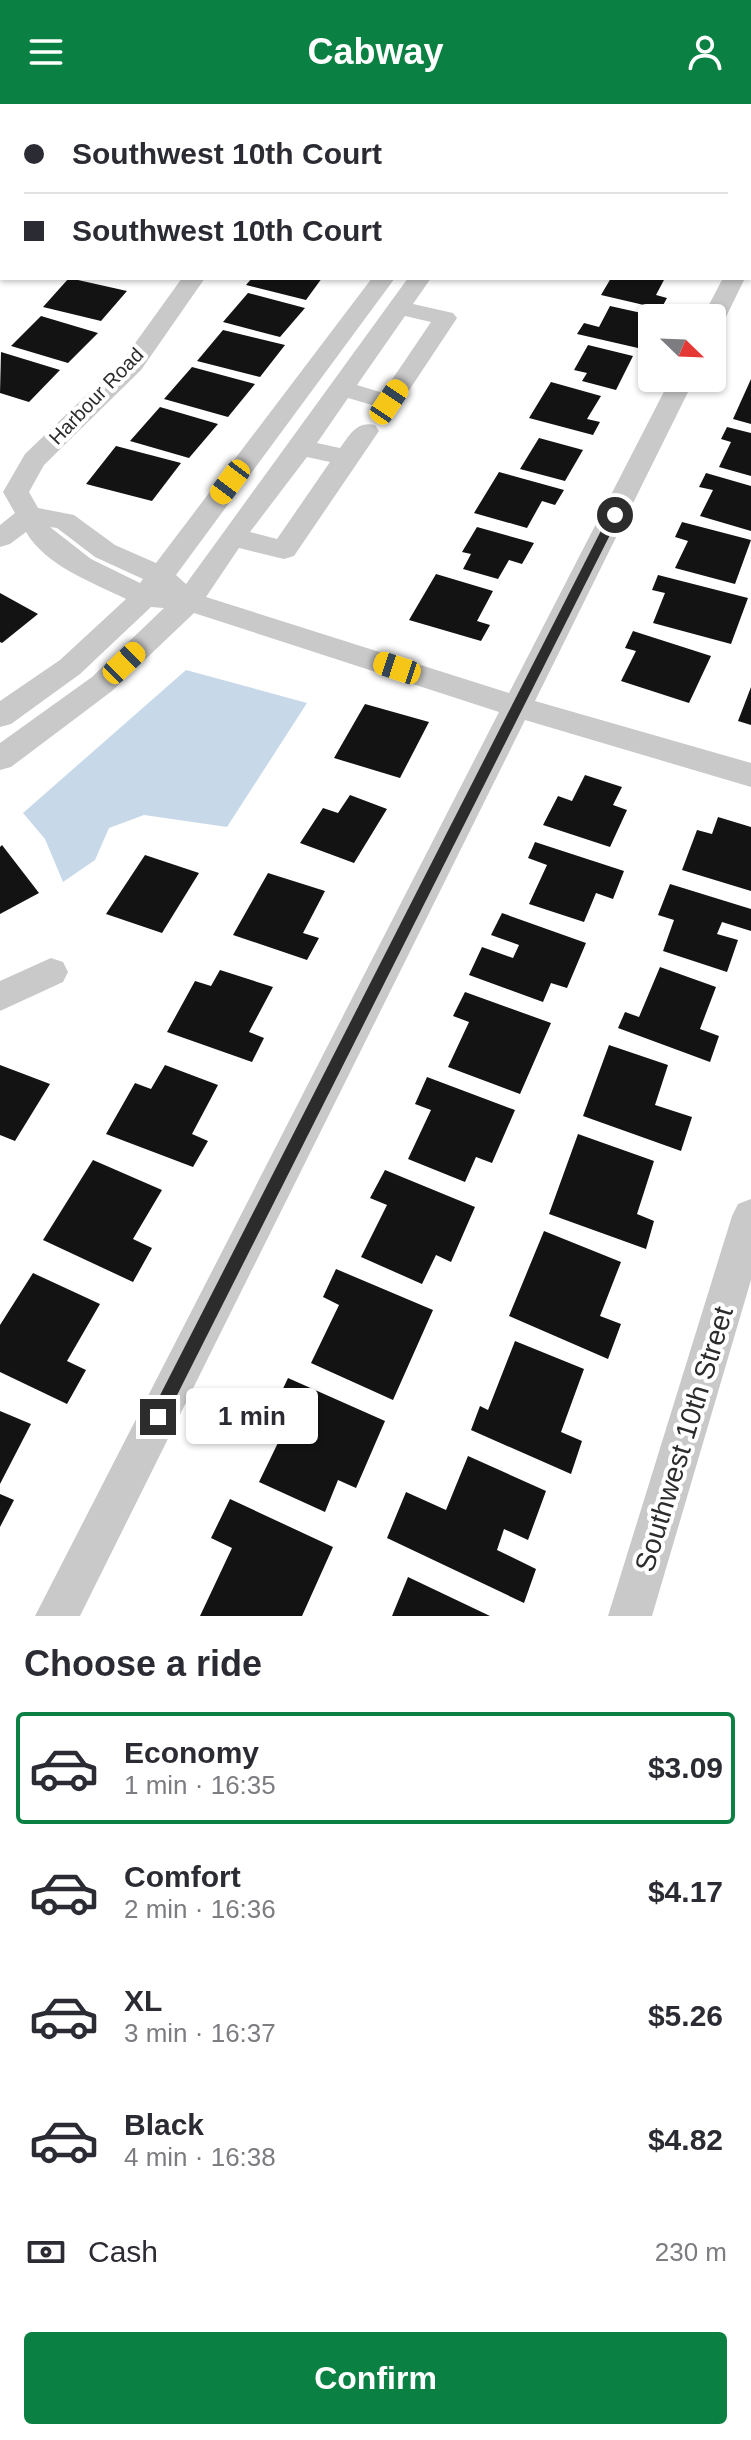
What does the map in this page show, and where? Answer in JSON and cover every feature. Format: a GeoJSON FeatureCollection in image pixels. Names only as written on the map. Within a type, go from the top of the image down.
{"type":"FeatureCollection","features":[{"type":"Feature","properties":{"kind":"street","name":"Harbour Road"},"geometry":{"type":"LineString","coordinates":[[15,499],[34,460],[132,365],[193,280]]}},
{"type":"Feature","properties":{"kind":"street"},"geometry":{"type":"LineString","coordinates":[[0,716],[70,667],[153,586],[382,280]]}},
{"type":"Feature","properties":{"kind":"street"},"geometry":{"type":"LineString","coordinates":[[0,759],[102,684],[189,601],[419,280]]}},
{"type":"Feature","properties":{"kind":"street"},"geometry":{"type":"LineString","coordinates":[[721,304],[733,280]]}},
{"type":"Feature","properties":{"kind":"street"},"geometry":{"type":"LineString","coordinates":[[342,389],[389,402],[445,318],[399,308]]}},
{"type":"Feature","properties":{"kind":"street"},"geometry":{"type":"LineString","coordinates":[[57,1616],[676,392]]}},
{"type":"Feature","properties":{"kind":"street"},"geometry":{"type":"LineString","coordinates":[[232,537],[284,550],[366,431]]}},
{"type":"Feature","properties":{"kind":"street"},"geometry":{"type":"LineString","coordinates":[[301,447],[346,458]]}},
{"type":"Feature","properties":{"kind":"street"},"geometry":{"type":"LineString","coordinates":[[0,538],[15,499]]}},
{"type":"Feature","properties":{"kind":"street"},"geometry":{"type":"LineString","coordinates":[[15,499],[43,538],[81,566],[153,586],[189,601],[518,707],[751,775]]}},
{"type":"Feature","properties":{"kind":"street"},"geometry":{"type":"LineString","coordinates":[[0,997],[51,972]]}},
{"type":"Feature","properties":{"kind":"street","name":"Southwest 10th Street"},"geometry":{"type":"LineString","coordinates":[[630,1616],[751,1216]]}},
{"type":"Feature","properties":{"kind":"water"},"geometry":{"type":"Polygon","coordinates":[[[186,670],[307,703],[227,827],[144,815],[109,828],[95,860],[63,882],[45,839],[23,813],[186,670]]]}},
{"type":"Feature","properties":{"kind":"building"},"geometry":{"type":"Polygon","coordinates":[[[67,280],[127,291],[101,321],[43,307],[67,280]]]}},
{"type":"Feature","properties":{"kind":"building"},"geometry":{"type":"Polygon","coordinates":[[[250,280],[321,280],[306,300],[246,285],[250,280]]]}},
{"type":"Feature","properties":{"kind":"building"},"geometry":{"type":"Polygon","coordinates":[[[610,280],[664,280],[656,295],[667,298],[664,304],[640,304],[601,295],[610,280]]]}},
{"type":"Feature","properties":{"kind":"building"},"geometry":{"type":"Polygon","coordinates":[[[248,293],[305,308],[280,337],[223,322],[248,293]]]}},
{"type":"Feature","properties":{"kind":"building"},"geometry":{"type":"Polygon","coordinates":[[[610,306],[638,312],[638,348],[577,334],[584,323],[599,327],[610,306]]]}},
{"type":"Feature","properties":{"kind":"building"},"geometry":{"type":"Polygon","coordinates":[[[41,316],[98,333],[68,363],[11,346],[41,316]]]}},
{"type":"Feature","properties":{"kind":"building"},"geometry":{"type":"Polygon","coordinates":[[[223,330],[285,345],[260,377],[197,361],[223,330]]]}},
{"type":"Feature","properties":{"kind":"building"},"geometry":{"type":"Polygon","coordinates":[[[588,345],[633,356],[616,390],[582,381],[587,373],[574,370],[588,345]]]}},
{"type":"Feature","properties":{"kind":"building"},"geometry":{"type":"Polygon","coordinates":[[[1,352],[60,370],[29,402],[0,393],[1,352]]]}},
{"type":"Feature","properties":{"kind":"building"},"geometry":{"type":"Polygon","coordinates":[[[192,367],[255,384],[228,417],[164,399],[192,367]]]}},
{"type":"Feature","properties":{"kind":"building"},"geometry":{"type":"Polygon","coordinates":[[[751,379],[751,424],[733,419],[751,379]]]}},
{"type":"Feature","properties":{"kind":"building"},"geometry":{"type":"Polygon","coordinates":[[[551,382],[601,396],[587,419],[600,422],[593,435],[529,418],[551,382]]]}},
{"type":"Feature","properties":{"kind":"building"},"geometry":{"type":"Polygon","coordinates":[[[160,407],[218,424],[189,458],[130,441],[160,407]]]}},
{"type":"Feature","properties":{"kind":"building"},"geometry":{"type":"Polygon","coordinates":[[[727,427],[751,433],[751,476],[719,467],[731,442],[721,439],[727,427]]]}},
{"type":"Feature","properties":{"kind":"building"},"geometry":{"type":"Polygon","coordinates":[[[539,438],[583,450],[565,481],[520,469],[539,438]]]}},
{"type":"Feature","properties":{"kind":"building"},"geometry":{"type":"Polygon","coordinates":[[[116,446],[181,463],[152,501],[86,484],[116,446]]]}},
{"type":"Feature","properties":{"kind":"building"},"geometry":{"type":"Polygon","coordinates":[[[499,472],[564,490],[555,505],[542,501],[527,528],[474,513],[499,472]]]}},
{"type":"Feature","properties":{"kind":"building"},"geometry":{"type":"Polygon","coordinates":[[[706,473],[751,486],[751,531],[700,516],[713,490],[699,487],[706,473]]]}},
{"type":"Feature","properties":{"kind":"building"},"geometry":{"type":"Polygon","coordinates":[[[682,522],[751,540],[735,584],[675,568],[688,541],[675,537],[682,522]]]}},
{"type":"Feature","properties":{"kind":"building"},"geometry":{"type":"Polygon","coordinates":[[[477,527],[534,543],[522,564],[509,560],[498,579],[463,569],[471,554],[462,552],[477,527]]]}},
{"type":"Feature","properties":{"kind":"building"},"geometry":{"type":"Polygon","coordinates":[[[436,574],[493,591],[477,621],[490,625],[481,641],[409,620],[436,574]]]}},
{"type":"Feature","properties":{"kind":"building"},"geometry":{"type":"Polygon","coordinates":[[[658,575],[748,598],[731,644],[653,623],[665,593],[652,590],[658,575]]]}},
{"type":"Feature","properties":{"kind":"building"},"geometry":{"type":"Polygon","coordinates":[[[0,593],[38,614],[2,643],[0,642],[0,593]]]}},
{"type":"Feature","properties":{"kind":"building"},"geometry":{"type":"Polygon","coordinates":[[[633,631],[711,656],[689,703],[621,681],[636,651],[625,648],[633,631]]]}},
{"type":"Feature","properties":{"kind":"building"},"geometry":{"type":"Polygon","coordinates":[[[751,687],[751,725],[738,721],[751,687]]]}},
{"type":"Feature","properties":{"kind":"building"},"geometry":{"type":"Polygon","coordinates":[[[365,704],[429,722],[400,778],[334,758],[365,704]]]}},
{"type":"Feature","properties":{"kind":"building"},"geometry":{"type":"Polygon","coordinates":[[[585,775],[622,787],[613,805],[627,810],[610,847],[543,825],[558,796],[572,801],[585,775]]]}},
{"type":"Feature","properties":{"kind":"building"},"geometry":{"type":"Polygon","coordinates":[[[350,795],[387,809],[354,863],[300,843],[323,808],[338,813],[350,795]]]}},
{"type":"Feature","properties":{"kind":"building"},"geometry":{"type":"Polygon","coordinates":[[[718,817],[751,827],[751,891],[682,870],[697,830],[712,834],[718,817]]]}},
{"type":"Feature","properties":{"kind":"building"},"geometry":{"type":"Polygon","coordinates":[[[535,842],[624,871],[613,899],[596,893],[584,922],[529,904],[547,865],[528,858],[535,842]]]}},
{"type":"Feature","properties":{"kind":"building"},"geometry":{"type":"Polygon","coordinates":[[[2,845],[39,893],[0,914],[0,847],[2,845]]]}},
{"type":"Feature","properties":{"kind":"building"},"geometry":{"type":"Polygon","coordinates":[[[145,855],[199,873],[162,933],[106,914],[145,855]]]}},
{"type":"Feature","properties":{"kind":"building"},"geometry":{"type":"Polygon","coordinates":[[[268,873],[325,891],[303,933],[319,938],[307,960],[233,935],[268,873]]]}},
{"type":"Feature","properties":{"kind":"building"},"geometry":{"type":"Polygon","coordinates":[[[670,884],[751,909],[751,931],[722,922],[717,934],[738,940],[727,972],[663,951],[674,920],[658,915],[670,884]]]}},
{"type":"Feature","properties":{"kind":"building"},"geometry":{"type":"Polygon","coordinates":[[[502,913],[586,943],[567,988],[551,983],[543,1002],[469,975],[482,947],[513,958],[519,945],[491,935],[502,913]]]}},
{"type":"Feature","properties":{"kind":"building"},"geometry":{"type":"Polygon","coordinates":[[[660,967],[716,987],[700,1029],[719,1036],[710,1062],[618,1028],[625,1012],[639,1017],[660,967]]]}},
{"type":"Feature","properties":{"kind":"building"},"geometry":{"type":"Polygon","coordinates":[[[220,970],[273,987],[249,1032],[264,1038],[252,1062],[167,1032],[195,981],[211,986],[220,970]]]}},
{"type":"Feature","properties":{"kind":"building"},"geometry":{"type":"Polygon","coordinates":[[[465,992],[551,1023],[520,1094],[448,1067],[469,1022],[453,1016],[465,992]]]}},
{"type":"Feature","properties":{"kind":"building"},"geometry":{"type":"Polygon","coordinates":[[[609,1045],[668,1065],[655,1105],[692,1117],[681,1151],[583,1116],[609,1045]]]}},
{"type":"Feature","properties":{"kind":"building"},"geometry":{"type":"Polygon","coordinates":[[[0,1065],[50,1084],[15,1141],[0,1135],[0,1065]]]}},
{"type":"Feature","properties":{"kind":"building"},"geometry":{"type":"Polygon","coordinates":[[[165,1065],[218,1085],[192,1134],[208,1141],[193,1167],[106,1134],[135,1083],[151,1089],[165,1065]]]}},
{"type":"Feature","properties":{"kind":"building"},"geometry":{"type":"Polygon","coordinates":[[[427,1077],[515,1110],[492,1163],[476,1157],[465,1182],[408,1159],[431,1110],[415,1104],[427,1077]]]}},
{"type":"Feature","properties":{"kind":"building"},"geometry":{"type":"Polygon","coordinates":[[[578,1134],[654,1161],[637,1214],[654,1221],[646,1249],[549,1214],[578,1134]]]}},
{"type":"Feature","properties":{"kind":"building"},"geometry":{"type":"Polygon","coordinates":[[[93,1160],[162,1190],[133,1239],[152,1248],[133,1282],[43,1240],[93,1160]]]}},
{"type":"Feature","properties":{"kind":"building"},"geometry":{"type":"Polygon","coordinates":[[[385,1170],[475,1207],[451,1262],[436,1255],[422,1284],[361,1257],[387,1205],[370,1198],[385,1170]]]}},
{"type":"Feature","properties":{"kind":"building"},"geometry":{"type":"Polygon","coordinates":[[[544,1231],[621,1262],[600,1316],[621,1324],[608,1359],[509,1316],[544,1231]]]}},
{"type":"Feature","properties":{"kind":"building"},"geometry":{"type":"Polygon","coordinates":[[[336,1269],[433,1310],[393,1400],[311,1363],[339,1305],[323,1297],[336,1269]]]}},
{"type":"Feature","properties":{"kind":"building"},"geometry":{"type":"Polygon","coordinates":[[[33,1273],[100,1304],[67,1361],[86,1370],[67,1404],[0,1372],[0,1325],[33,1273]]]}},
{"type":"Feature","properties":{"kind":"building"},"geometry":{"type":"Polygon","coordinates":[[[515,1341],[584,1369],[561,1432],[582,1441],[571,1474],[471,1430],[480,1406],[488,1410],[515,1341]]]}},
{"type":"Feature","properties":{"kind":"building"},"geometry":{"type":"Polygon","coordinates":[[[288,1378],[385,1421],[356,1488],[338,1480],[325,1512],[259,1482],[289,1420],[272,1412],[288,1378]]]}},
{"type":"Feature","properties":{"kind":"building"},"geometry":{"type":"Polygon","coordinates":[[[0,1411],[31,1424],[0,1484],[0,1411]]]}},
{"type":"Feature","properties":{"kind":"building"},"geometry":{"type":"Polygon","coordinates":[[[468,1456],[546,1491],[528,1540],[504,1529],[497,1550],[536,1569],[524,1603],[387,1538],[406,1492],[446,1510],[468,1456]]]}},
{"type":"Feature","properties":{"kind":"building"},"geometry":{"type":"Polygon","coordinates":[[[0,1494],[14,1500],[0,1527],[0,1494]]]}},
{"type":"Feature","properties":{"kind":"building"},"geometry":{"type":"Polygon","coordinates":[[[230,1499],[333,1547],[302,1616],[200,1616],[232,1548],[211,1538],[230,1499]]]}},
{"type":"Feature","properties":{"kind":"building"},"geometry":{"type":"Polygon","coordinates":[[[408,1577],[490,1616],[392,1616],[408,1577]]]}},
{"type":"Feature","properties":{"kind":"route"},"geometry":{"type":"LineString","coordinates":[[158,1417],[615,515]]}}]}
